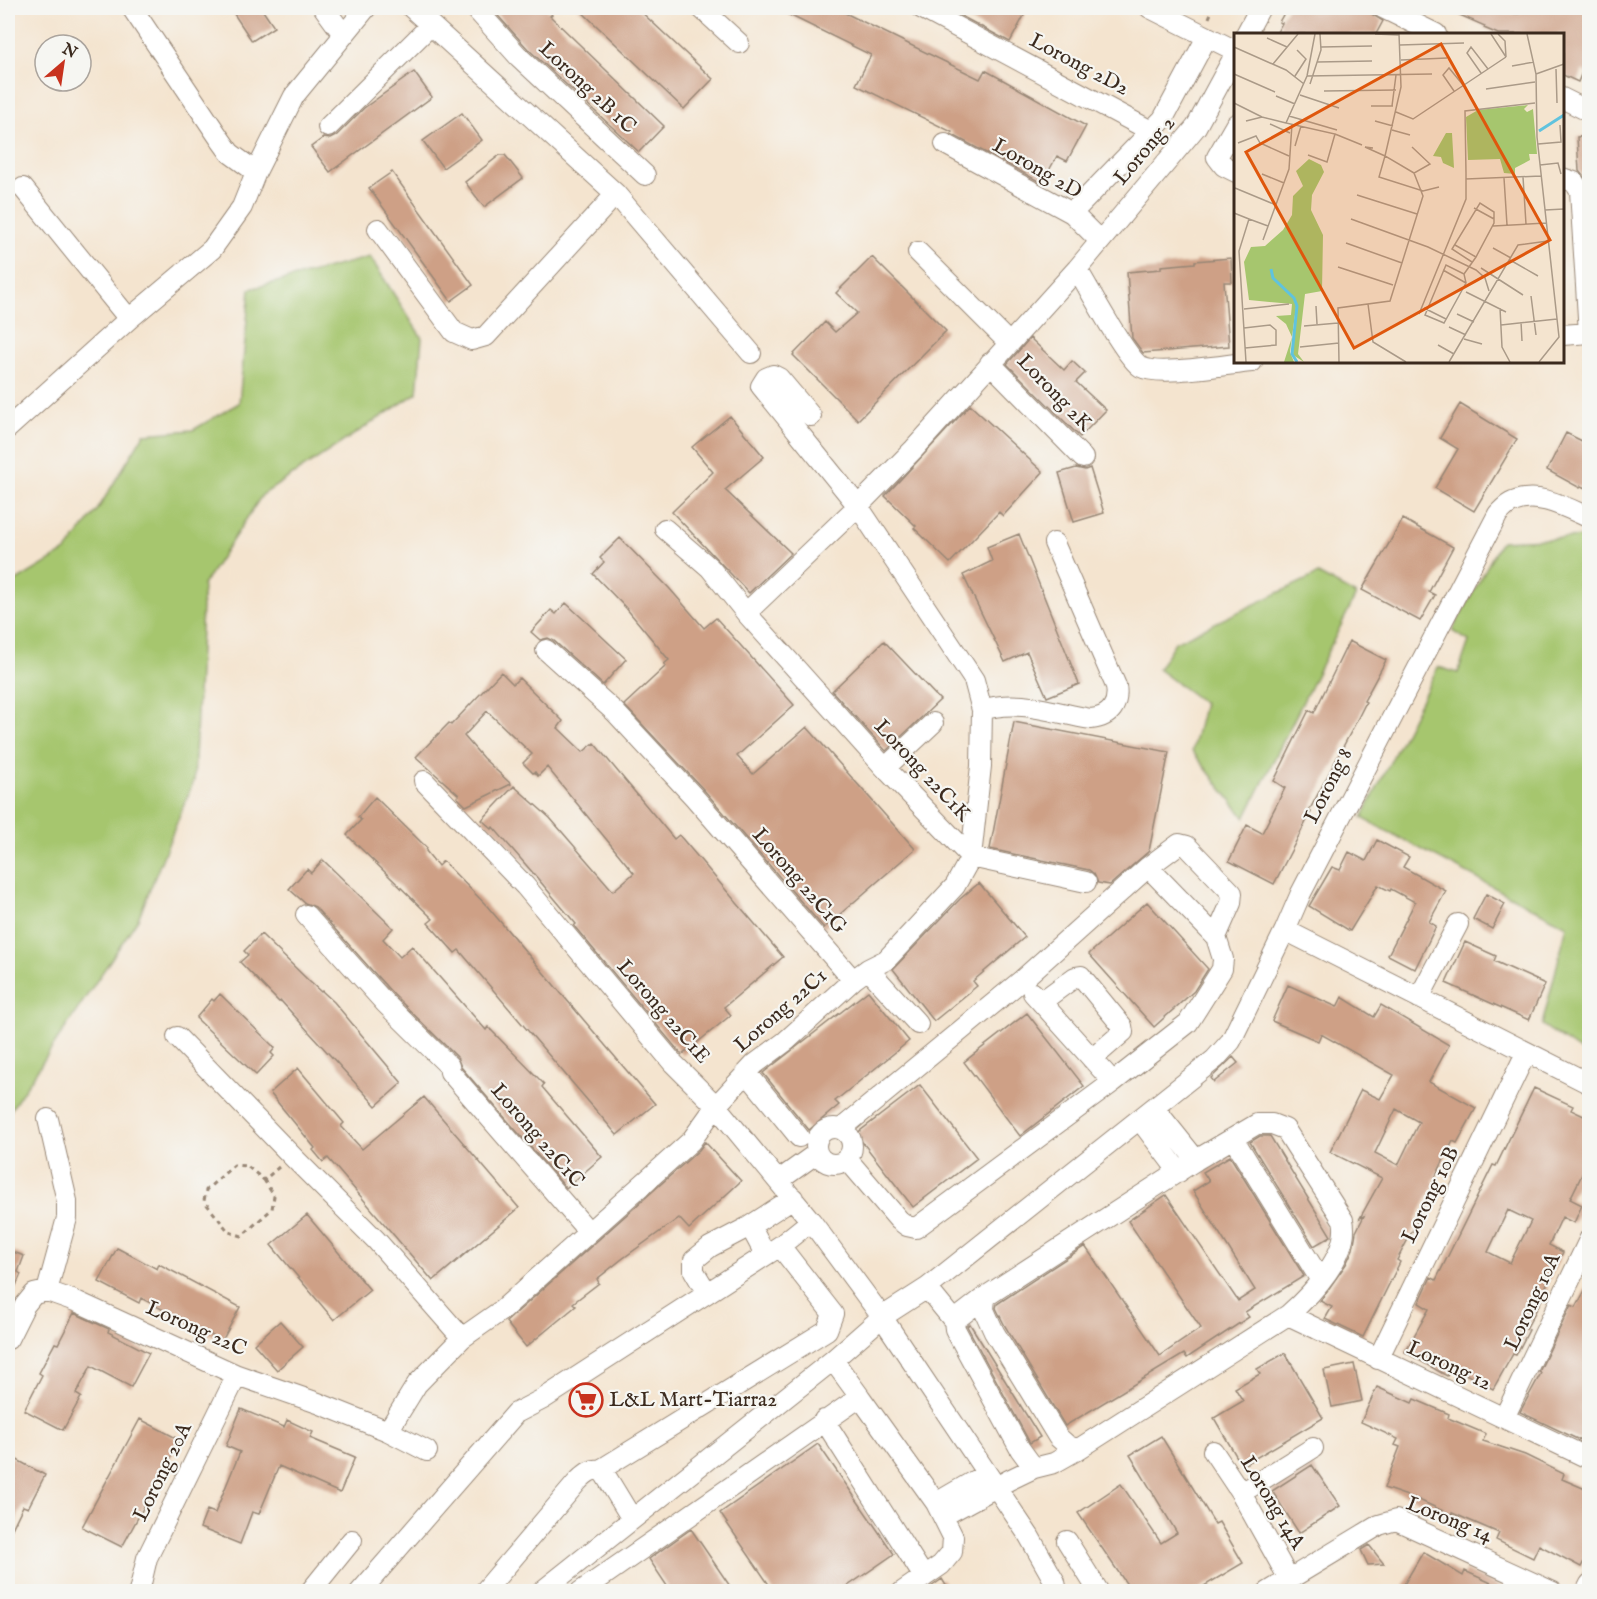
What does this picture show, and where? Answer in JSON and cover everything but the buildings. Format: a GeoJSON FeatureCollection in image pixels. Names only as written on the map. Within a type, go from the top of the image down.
{"type":"FeatureCollection","features":[{"type":"Feature","properties":{"kind":"street"},"geometry":{"type":"LineString","coordinates":[[132,8],[219,139],[230,153],[256,172]]}},
{"type":"Feature","properties":{"kind":"street"},"geometry":{"type":"LineString","coordinates":[[324,8],[343,34]]}},
{"type":"Feature","properties":{"kind":"street"},"geometry":{"type":"LineString","coordinates":[[8,428],[129,319],[212,249],[242,207],[256,172],[294,96],[366,8]]}},
{"type":"Feature","properties":{"kind":"street"},"geometry":{"type":"LineString","coordinates":[[412,8],[616,194],[751,353]]}},
{"type":"Feature","properties":{"kind":"street","name":"Lorong 2B 1C"},"geometry":{"type":"LineString","coordinates":[[475,8],[519,57],[645,175]]}},
{"type":"Feature","properties":{"kind":"street"},"geometry":{"type":"LineString","coordinates":[[701,8],[739,43]]}},
{"type":"Feature","properties":{"kind":"street","name":"Lorong 2D2"},"geometry":{"type":"LineString","coordinates":[[921,8],[1151,131]]}},
{"type":"Feature","properties":{"kind":"street"},"geometry":{"type":"LineString","coordinates":[[1150,8],[1234,51]]}},
{"type":"Feature","properties":{"kind":"street"},"geometry":{"type":"LineString","coordinates":[[1247,33],[1260,8]]}},
{"type":"Feature","properties":{"kind":"street"},"geometry":{"type":"LineString","coordinates":[[1383,8],[1434,33]]}},
{"type":"Feature","properties":{"kind":"street"},"geometry":{"type":"LineString","coordinates":[[328,128],[431,25]]}},
{"type":"Feature","properties":{"kind":"street"},"geometry":{"type":"LineString","coordinates":[[1072,213],[1163,119],[1207,37]]}},
{"type":"Feature","properties":{"kind":"street","name":"Lorong 2"},"geometry":{"type":"LineString","coordinates":[[746,613],[914,449],[1077,269],[1196,127],[1234,56]]}},
{"type":"Feature","properties":{"kind":"street"},"geometry":{"type":"LineString","coordinates":[[1564,99],[1584,109]]}},
{"type":"Feature","properties":{"kind":"street"},"geometry":{"type":"LineString","coordinates":[[1234,127],[1217,157],[1224,166],[1234,171]]}},
{"type":"Feature","properties":{"kind":"street","name":"Lorong 2D"},"geometry":{"type":"LineString","coordinates":[[945,144],[1072,213],[1100,242]]}},
{"type":"Feature","properties":{"kind":"street"},"geometry":{"type":"LineString","coordinates":[[1564,177],[1574,182],[1580,190],[1589,333],[1564,335]]}},
{"type":"Feature","properties":{"kind":"street"},"geometry":{"type":"LineString","coordinates":[[22,188],[129,319]]}},
{"type":"Feature","properties":{"kind":"street"},"geometry":{"type":"LineString","coordinates":[[378,229],[454,332],[471,340],[486,336],[616,194]]}},
{"type":"Feature","properties":{"kind":"street"},"geometry":{"type":"LineString","coordinates":[[918,252],[1009,343]]}},
{"type":"Feature","properties":{"kind":"street"},"geometry":{"type":"LineString","coordinates":[[1077,269],[1128,353],[1141,367],[1158,372],[1243,363]]}},
{"type":"Feature","properties":{"kind":"street","name":"Lorong 2K"},"geometry":{"type":"LineString","coordinates":[[990,363],[1083,458]]}},
{"type":"Feature","properties":{"kind":"street","name":"Lorong 22C1"},"geometry":{"type":"LineString","coordinates":[[388,1431],[417,1384],[462,1338],[502,1310],[691,1141],[716,1106],[755,1064],[786,1041],[860,974],[886,960],[955,886],[971,857],[981,766],[982,710],[974,680],[858,506],[761,386],[766,378],[773,375],[779,378],[811,416]]}},
{"type":"Feature","properties":{"kind":"street","name":"Lorong 8"},"geometry":{"type":"LineString","coordinates":[[541,1592],[834,1360],[882,1317],[927,1288],[1215,1059],[1232,1041],[1301,893],[1498,514],[1511,502],[1531,498],[1560,505],[1590,518]]}},
{"type":"Feature","properties":{"kind":"street","name":"Lorong 22C1K"},"geometry":{"type":"LineString","coordinates":[[665,529],[710,568],[746,613],[885,768],[971,857]]}},
{"type":"Feature","properties":{"kind":"street"},"geometry":{"type":"LineString","coordinates":[[982,710],[995,705],[1024,704],[1092,719],[1101,718],[1113,708],[1118,698],[1116,686],[1054,543]]}},
{"type":"Feature","properties":{"kind":"street","name":"Lorong 22C1G"},"geometry":{"type":"LineString","coordinates":[[546,650],[615,712],[860,974],[918,1024]]}},
{"type":"Feature","properties":{"kind":"street"},"geometry":{"type":"LineString","coordinates":[[885,768],[933,723]]}},
{"type":"Feature","properties":{"kind":"street","name":"Lorong 22C1E"},"geometry":{"type":"LineString","coordinates":[[424,781],[525,886],[673,1063],[716,1106],[811,1221],[882,1317],[1029,1536],[1055,1582],[1057,1592]]}},
{"type":"Feature","properties":{"kind":"street"},"geometry":{"type":"LineString","coordinates":[[841,1129],[851,1139],[852,1146],[847,1159],[841,1163],[827,1163],[817,1153],[816,1146],[821,1133],[827,1129],[841,1129],[1022,980],[1148,867],[1179,844],[1187,846],[1232,893],[1231,903],[1216,937]]}},
{"type":"Feature","properties":{"kind":"street"},"geometry":{"type":"LineString","coordinates":[[971,857],[1086,882]]}},
{"type":"Feature","properties":{"kind":"street"},"geometry":{"type":"LineString","coordinates":[[847,1159],[899,1220],[907,1226],[916,1228],[1113,1082],[1188,1023],[1222,969],[1223,959],[1216,937],[1148,867]]}},
{"type":"Feature","properties":{"kind":"street","name":"Lorong 22C1C"},"geometry":{"type":"LineString","coordinates":[[306,915],[385,1003],[449,1065],[450,1072],[588,1231]]}},
{"type":"Feature","properties":{"kind":"street"},"geometry":{"type":"LineString","coordinates":[[1419,998],[1458,924]]}},
{"type":"Feature","properties":{"kind":"street"},"geometry":{"type":"LineString","coordinates":[[1285,930],[1318,949],[1590,1084]]}},
{"type":"Feature","properties":{"kind":"street"},"geometry":{"type":"LineString","coordinates":[[1041,1002],[1076,977],[1082,976],[1122,1026],[1123,1032],[1092,1059]]}},
{"type":"Feature","properties":{"kind":"street"},"geometry":{"type":"LineString","coordinates":[[1022,980],[1113,1082]]}},
{"type":"Feature","properties":{"kind":"street"},"geometry":{"type":"LineString","coordinates":[[177,1037],[376,1240],[462,1338]]}},
{"type":"Feature","properties":{"kind":"street","name":"Lorong 10B"},"geometry":{"type":"LineString","coordinates":[[1378,1359],[1527,1053]]}},
{"type":"Feature","properties":{"kind":"street"},"geometry":{"type":"LineString","coordinates":[[747,1073],[799,1137]]}},
{"type":"Feature","properties":{"kind":"street"},"geometry":{"type":"LineString","coordinates":[[1147,1115],[1196,1160]]}},
{"type":"Feature","properties":{"kind":"street"},"geometry":{"type":"LineString","coordinates":[[1147,1115],[1179,1172]]}},
{"type":"Feature","properties":{"kind":"street"},"geometry":{"type":"LineString","coordinates":[[8,1339],[25,1305],[34,1294],[47,1291],[67,1218],[67,1201],[48,1119]]}},
{"type":"Feature","properties":{"kind":"street"},"geometry":{"type":"LineString","coordinates":[[940,1509],[990,1480],[1054,1463],[1288,1315],[1305,1300],[1332,1266],[1346,1231],[1343,1220],[1285,1130],[1272,1124],[1257,1124],[1196,1160],[984,1297],[954,1321]]}},
{"type":"Feature","properties":{"kind":"street"},"geometry":{"type":"LineString","coordinates":[[1233,1138],[1320,1280]]}},
{"type":"Feature","properties":{"kind":"street"},"geometry":{"type":"LineString","coordinates":[[778,1181],[817,1153]]}},
{"type":"Feature","properties":{"kind":"street"},"geometry":{"type":"LineString","coordinates":[[707,1293],[694,1271],[694,1260],[710,1247],[750,1226],[793,1198]]}},
{"type":"Feature","properties":{"kind":"street"},"geometry":{"type":"LineString","coordinates":[[360,1592],[516,1413],[543,1399],[707,1293],[811,1221]]}},
{"type":"Feature","properties":{"kind":"street"},"geometry":{"type":"LineString","coordinates":[[600,1470],[826,1330],[833,1314],[750,1226]]}},
{"type":"Feature","properties":{"kind":"street","name":"Lorong 10A"},"geometry":{"type":"LineString","coordinates":[[1504,1418],[1590,1238]]}},
{"type":"Feature","properties":{"kind":"street"},"geometry":{"type":"LineString","coordinates":[[927,1288],[954,1321],[955,1329],[1020,1449],[1034,1468]]}},
{"type":"Feature","properties":{"kind":"street","name":"Lorong 22C"},"geometry":{"type":"LineString","coordinates":[[47,1291],[78,1302],[237,1375],[318,1403],[388,1431],[427,1451]]}},
{"type":"Feature","properties":{"kind":"street"},"geometry":{"type":"LineString","coordinates":[[984,1297],[984,1310],[994,1332],[1058,1437],[1077,1450]]}},
{"type":"Feature","properties":{"kind":"street","name":"Lorong 12"},"geometry":{"type":"LineString","coordinates":[[1288,1315],[1590,1459]]}},
{"type":"Feature","properties":{"kind":"street"},"geometry":{"type":"LineString","coordinates":[[834,1360],[940,1509],[953,1538],[951,1552],[941,1565],[902,1592]]}},
{"type":"Feature","properties":{"kind":"street","name":"Lorong 20A"},"geometry":{"type":"LineString","coordinates":[[139,1592],[147,1558],[237,1375]]}},
{"type":"Feature","properties":{"kind":"street"},"geometry":{"type":"LineString","coordinates":[[579,1592],[860,1397]]}},
{"type":"Feature","properties":{"kind":"street"},"geometry":{"type":"LineString","coordinates":[[825,1420],[924,1577]]}},
{"type":"Feature","properties":{"kind":"street"},"geometry":{"type":"LineString","coordinates":[[1241,1492],[1313,1448]]}},
{"type":"Feature","properties":{"kind":"street","name":"Lorong 14A"},"geometry":{"type":"LineString","coordinates":[[1213,1451],[1241,1492],[1278,1587]]}},
{"type":"Feature","properties":{"kind":"street"},"geometry":{"type":"LineString","coordinates":[[484,1592],[578,1481],[595,1469],[604,1473],[632,1519]]}},
{"type":"Feature","properties":{"kind":"street","name":"Lorong 14"},"geometry":{"type":"LineString","coordinates":[[1278,1587],[1379,1525],[1396,1520],[1553,1592]]}},
{"type":"Feature","properties":{"kind":"street"},"geometry":{"type":"LineString","coordinates":[[310,1592],[352,1540]]}},
{"type":"Feature","properties":{"kind":"street"},"geometry":{"type":"LineString","coordinates":[[1067,1541],[1099,1592]]}},
{"type":"Feature","properties":{"kind":"street"},"geometry":{"type":"LineString","coordinates":[[1586,1592],[1590,1584]]}},
{"type":"Feature","properties":{"kind":"path"},"geometry":{"type":"LineString","coordinates":[[264,1180],[282,1164],[294,1158]]}},
{"type":"Feature","properties":{"kind":"path"},"geometry":{"type":"LineString","coordinates":[[234,1165],[247,1166],[264,1180],[274,1196],[272,1209],[242,1236],[229,1232],[204,1201],[206,1190],[234,1165]]}},
{"type":"Feature","properties":{"kind":"green space"},"geometry":{"type":"Polygon","coordinates":[[[370,257],[422,338],[417,393],[262,495],[203,585],[194,780],[138,919],[8,1114],[8,586],[66,551],[98,509],[144,434],[193,430],[239,403],[250,289],[370,257]]]}},
{"type":"Feature","properties":{"kind":"green space"},"geometry":{"type":"Polygon","coordinates":[[[1590,537],[1589,1057],[1542,1025],[1567,926],[1362,818],[1438,667],[1458,673],[1469,641],[1452,631],[1501,541],[1590,537]]]}},
{"type":"Feature","properties":{"kind":"green space"},"geometry":{"type":"Polygon","coordinates":[[[1318,574],[1356,595],[1245,818],[1192,751],[1204,703],[1158,669],[1175,642],[1318,574]]]}},
{"type":"Feature","properties":{"kind":"place","name":"L&L Mart-Tiarra2"},"geometry":{"type":"Point","coordinates":[586,1400]}}]}
